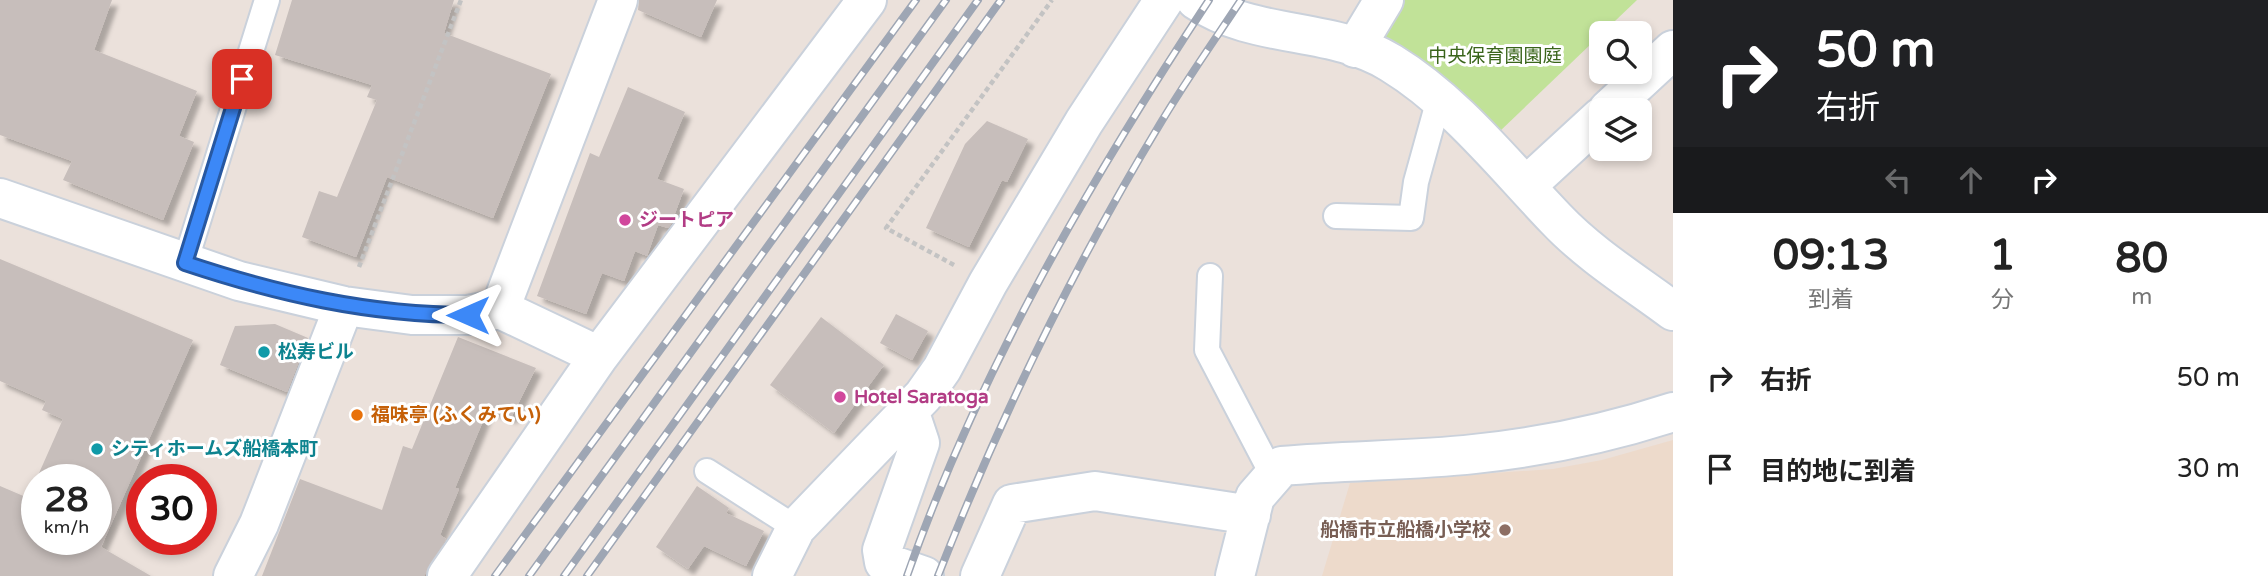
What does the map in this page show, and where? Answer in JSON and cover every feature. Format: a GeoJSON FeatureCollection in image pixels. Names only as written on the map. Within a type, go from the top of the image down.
{"type":"FeatureCollection","features":[{"type":"Feature","properties":{"kind":"street"},"geometry":{"type":"LineString","coordinates":[[500,309],[618,0]]}},
{"type":"Feature","properties":{"kind":"street"},"geometry":{"type":"LineString","coordinates":[[447,576],[599,356],[867,0]]}},
{"type":"Feature","properties":{"kind":"street"},"geometry":{"type":"LineString","coordinates":[[772,576],[796,528],[923,396],[942,369],[988,283],[1084,122],[1164,0]]}},
{"type":"Feature","properties":{"kind":"street"},"geometry":{"type":"LineString","coordinates":[[1196,0],[1209,9],[1263,29],[1319,36],[1355,48],[1387,60],[1420,81],[1526,186],[1558,222],[1673,311]]}},
{"type":"Feature","properties":{"kind":"street"},"geometry":{"type":"LineString","coordinates":[[1355,48],[1384,0]]}},
{"type":"Feature","properties":{"kind":"street"},"geometry":{"type":"LineString","coordinates":[[1621,98],[1673,50]]}},
{"type":"Feature","properties":{"kind":"street"},"geometry":{"type":"LineString","coordinates":[[1526,186],[1589,128]]}},
{"type":"Feature","properties":{"kind":"street"},"geometry":{"type":"LineString","coordinates":[[0,198],[239,281],[344,306],[412,315],[468,315],[500,309],[599,356]]}},
{"type":"Feature","properties":{"kind":"street"},"geometry":{"type":"LineString","coordinates":[[233,576],[259,524],[344,306]]}},
{"type":"Feature","properties":{"kind":"street"},"geometry":{"type":"LineString","coordinates":[[1234,576],[1255,496],[1282,466],[1350,459],[1471,455],[1542,445],[1673,412]]}},
{"type":"Feature","properties":{"kind":"street"},"geometry":{"type":"LineString","coordinates":[[905,413],[913,422],[920,443],[882,550],[884,562],[924,576]]}},
{"type":"Feature","properties":{"kind":"street"},"geometry":{"type":"LineString","coordinates":[[980,576],[1012,504],[1096,491],[1251,515]]}},
{"type":"Feature","properties":{"kind":"lane"},"geometry":{"type":"LineString","coordinates":[[185,263],[267,0]]}},
{"type":"Feature","properties":{"kind":"lane"},"geometry":{"type":"LineString","coordinates":[[1336,216],[1411,218],[1416,182],[1438,99]]}},
{"type":"Feature","properties":{"kind":"lane"},"geometry":{"type":"LineString","coordinates":[[1210,276],[1207,350],[1273,476]]}},
{"type":"Feature","properties":{"kind":"lane"},"geometry":{"type":"LineString","coordinates":[[707,471],[796,528]]}},
{"type":"Feature","properties":{"kind":"path"},"geometry":{"type":"LineString","coordinates":[[344,306],[461,0]]}},
{"type":"Feature","properties":{"kind":"path"},"geometry":{"type":"LineString","coordinates":[[988,283],[886,228],[1052,0]]}},
{"type":"Feature","properties":{"kind":"shaded area","name":"船橋市立船橋小学校"},"geometry":{"type":"Polygon","coordinates":[[[1673,440],[1673,576],[1322,576],[1350,483],[1553,469],[1602,460],[1673,440]]]}},
{"type":"Feature","properties":{"kind":"green space","name":"中央保育園園庭"},"geometry":{"type":"Polygon","coordinates":[[[1397,0],[1637,0],[1615,21],[1589,21],[1589,46],[1498,133],[1374,37],[1397,0]]]}},
{"type":"Feature","properties":{"kind":"building"},"geometry":{"type":"Polygon","coordinates":[[[0,0],[112,0],[94,50],[197,91],[179,136],[194,142],[163,220],[63,180],[72,161],[0,135],[0,0]]]}},
{"type":"Feature","properties":{"kind":"building"},"geometry":{"type":"Polygon","coordinates":[[[292,0],[454,0],[444,33],[551,74],[493,218],[387,177],[356,257],[302,237],[319,191],[337,197],[377,100],[367,97],[372,85],[275,55],[292,0]]]}},
{"type":"Feature","properties":{"kind":"building"},"geometry":{"type":"Polygon","coordinates":[[[639,0],[717,0],[701,37],[638,10],[639,0]]]}},
{"type":"Feature","properties":{"kind":"building"},"geometry":{"type":"Polygon","coordinates":[[[628,87],[685,112],[657,179],[684,189],[671,224],[668,228],[658,225],[647,256],[635,251],[624,281],[602,273],[586,314],[537,296],[590,153],[599,157],[628,87]]]}},
{"type":"Feature","properties":{"kind":"building"},"geometry":{"type":"Polygon","coordinates":[[[987,121],[1028,139],[1007,182],[1002,180],[969,247],[926,228],[965,144],[987,121]]]}},
{"type":"Feature","properties":{"kind":"building","name":"シティホームズ船橋本町"},"geometry":{"type":"Polygon","coordinates":[[[0,259],[193,340],[138,464],[126,464],[126,491],[112,522],[112,464],[43,464],[63,419],[42,410],[46,401],[0,381],[0,259]]]}},
{"type":"Feature","properties":{"kind":"building"},"geometry":{"type":"Polygon","coordinates":[[[896,314],[928,331],[912,360],[880,343],[896,314]]]}},
{"type":"Feature","properties":{"kind":"building"},"geometry":{"type":"Polygon","coordinates":[[[821,317],[884,365],[834,433],[770,385],[821,317]]]}},
{"type":"Feature","properties":{"kind":"building","name":"松寿ビル"},"geometry":{"type":"Polygon","coordinates":[[[275,324],[308,338],[287,392],[220,365],[235,326],[275,324]]]}},
{"type":"Feature","properties":{"kind":"building"},"geometry":{"type":"Polygon","coordinates":[[[458,337],[536,368],[511,418],[488,409],[455,488],[459,489],[440,535],[446,539],[424,576],[262,576],[300,479],[382,510],[403,446],[412,449],[458,337]]]}},
{"type":"Feature","properties":{"kind":"building","name":"シティホームズ船橋本町"},"geometry":{"type":"Polygon","coordinates":[[[0,486],[21,495],[21,555],[112,553],[151,576],[0,576],[0,486]]]}},
{"type":"Feature","properties":{"kind":"building"},"geometry":{"type":"Polygon","coordinates":[[[697,486],[729,508],[726,513],[764,531],[746,566],[704,546],[688,569],[656,547],[697,486]]]}},
{"type":"Feature","properties":{"kind":"railway"},"geometry":{"type":"LineString","coordinates":[[495,576],[916,0]]}},
{"type":"Feature","properties":{"kind":"railway"},"geometry":{"type":"LineString","coordinates":[[529,576],[946,0]]}},
{"type":"Feature","properties":{"kind":"railway"},"geometry":{"type":"LineString","coordinates":[[564,576],[978,0]]}},
{"type":"Feature","properties":{"kind":"railway"},"geometry":{"type":"LineString","coordinates":[[587,576],[1001,0]]}},
{"type":"Feature","properties":{"kind":"railway"},"geometry":{"type":"LineString","coordinates":[[907,576],[968,425],[1040,279],[1122,137],[1209,0]]}},
{"type":"Feature","properties":{"kind":"railway"},"geometry":{"type":"LineString","coordinates":[[938,576],[1012,402],[1097,233],[1189,77],[1241,0]]}},
{"type":"Feature","properties":{"kind":"place","name":"ジートピア"},"geometry":{"type":"Point","coordinates":[625,220]}},
{"type":"Feature","properties":{"kind":"place","name":"松寿ビル"},"geometry":{"type":"Point","coordinates":[264,352]}},
{"type":"Feature","properties":{"kind":"place","name":"Hotel Saratoga"},"geometry":{"type":"Point","coordinates":[840,397]}},
{"type":"Feature","properties":{"kind":"place","name":"福味亭 (ふくみてい)"},"geometry":{"type":"Point","coordinates":[357,415]}},
{"type":"Feature","properties":{"kind":"place","name":"シティホームズ船橋本町"},"geometry":{"type":"Point","coordinates":[97,449]}},
{"type":"Feature","properties":{"kind":"place","name":"船橋市立船橋小学校"},"geometry":{"type":"Point","coordinates":[1505,530]}},
{"type":"Feature","properties":{"kind":"route"},"geometry":{"type":"LineString","coordinates":[[242,79],[185,263],[239,281],[344,306],[412,315],[468,315]]}}]}
